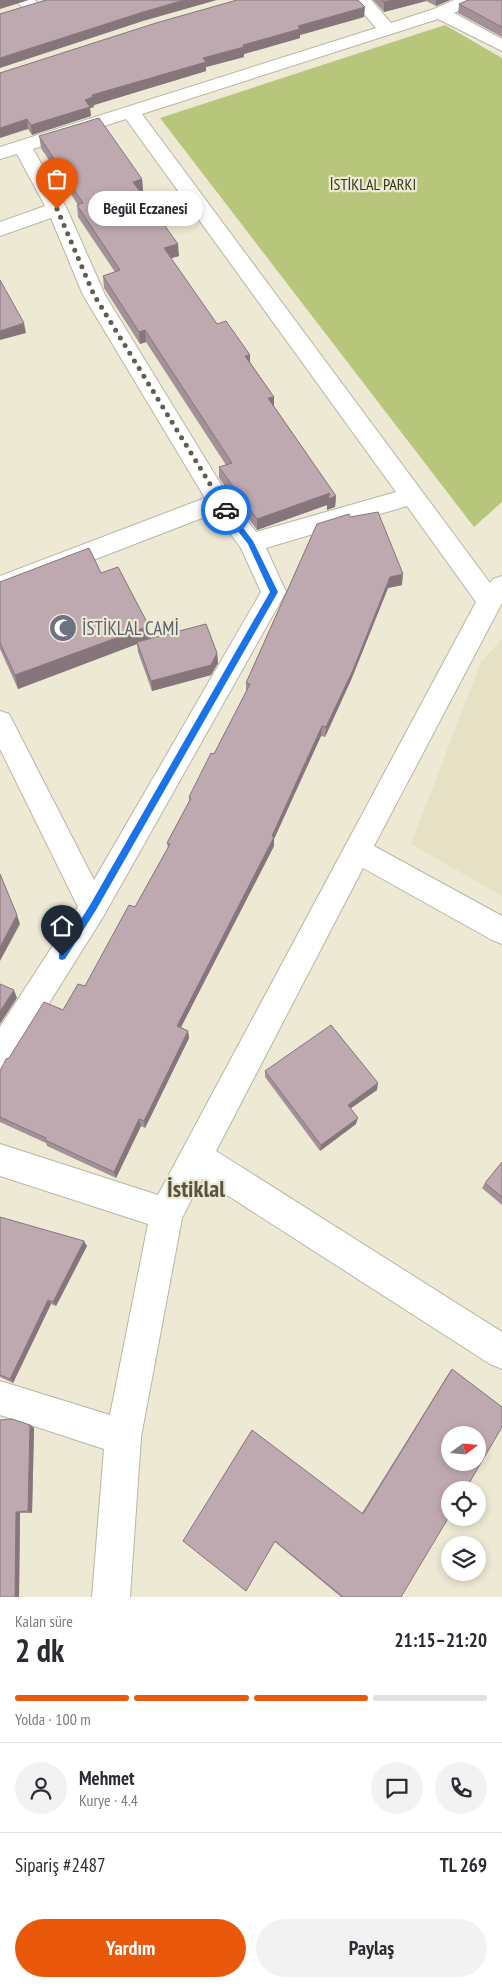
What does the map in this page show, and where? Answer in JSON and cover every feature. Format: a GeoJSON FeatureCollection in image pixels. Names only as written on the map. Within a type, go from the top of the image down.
{"type":"FeatureCollection","features":[{"type":"Feature","properties":{"kind":"street"},"geometry":{"type":"LineString","coordinates":[[361,0],[387,29]]}},
{"type":"Feature","properties":{"kind":"street"},"geometry":{"type":"LineString","coordinates":[[0,1054],[93,908],[274,592],[251,543],[220,502],[94,295],[57,209],[11,149],[440,13],[468,0]]}},
{"type":"Feature","properties":{"kind":"street"},"geometry":{"type":"LineString","coordinates":[[440,13],[502,46]]}},
{"type":"Feature","properties":{"kind":"street"},"geometry":{"type":"LineString","coordinates":[[111,1597],[123,1437],[166,1214],[357,851],[496,594],[412,496],[130,111]]}},
{"type":"Feature","properties":{"kind":"street"},"geometry":{"type":"LineString","coordinates":[[0,229],[57,209]]}},
{"type":"Feature","properties":{"kind":"street"},"geometry":{"type":"LineString","coordinates":[[251,543],[412,496]]}},
{"type":"Feature","properties":{"kind":"street"},"geometry":{"type":"LineString","coordinates":[[0,586],[220,502]]}},
{"type":"Feature","properties":{"kind":"street"},"geometry":{"type":"LineString","coordinates":[[0,722],[93,908]]}},
{"type":"Feature","properties":{"kind":"street"},"geometry":{"type":"LineString","coordinates":[[357,851],[502,930]]}},
{"type":"Feature","properties":{"kind":"street"},"geometry":{"type":"LineString","coordinates":[[197,1157],[502,1352]]}},
{"type":"Feature","properties":{"kind":"street"},"geometry":{"type":"LineString","coordinates":[[0,1160],[166,1214]]}},
{"type":"Feature","properties":{"kind":"street"},"geometry":{"type":"LineString","coordinates":[[0,1398],[123,1437]]}},
{"type":"Feature","properties":{"kind":"shaded area"},"geometry":{"type":"Polygon","coordinates":[[[502,639],[502,896],[411,844],[481,662],[502,639]]]}},
{"type":"Feature","properties":{"kind":"green space","name":"İSTİKLAL PARKI"},"geometry":{"type":"Polygon","coordinates":[[[445,25],[502,58],[502,502],[474,527],[160,118],[445,25]]]}},
{"type":"Feature","properties":{"kind":"building"},"geometry":{"type":"Polygon","coordinates":[[[46,0],[184,0],[0,58],[0,14],[46,0]]]}},
{"type":"Feature","properties":{"kind":"building"},"geometry":{"type":"Polygon","coordinates":[[[237,0],[358,0],[365,7],[298,26],[300,29],[203,58],[206,62],[92,95],[93,97],[85,100],[90,107],[31,125],[27,119],[0,128],[0,73],[156,23],[237,0]]]}},
{"type":"Feature","properties":{"kind":"building"},"geometry":{"type":"Polygon","coordinates":[[[468,0],[502,0],[502,27],[459,4],[468,0]]]}},
{"type":"Feature","properties":{"kind":"building"},"geometry":{"type":"Polygon","coordinates":[[[99,118],[142,179],[133,182],[178,244],[164,248],[217,324],[226,321],[250,355],[245,356],[274,397],[268,398],[336,496],[328,499],[330,493],[257,519],[219,467],[232,463],[145,330],[139,332],[103,276],[120,270],[77,205],[83,203],[39,136],[99,118]]]}},
{"type":"Feature","properties":{"kind":"building"},"geometry":{"type":"Polygon","coordinates":[[[0,280],[24,323],[0,331],[0,280]]]}},
{"type":"Feature","properties":{"kind":"building"},"geometry":{"type":"Polygon","coordinates":[[[378,512],[403,574],[390,577],[353,670],[326,727],[322,726],[272,836],[274,837],[177,1026],[188,1031],[144,1121],[139,1119],[114,1172],[0,1117],[0,1071],[6,1059],[9,1058],[44,1002],[63,1010],[78,984],[85,986],[129,905],[135,907],[170,844],[167,843],[191,798],[189,797],[211,753],[214,754],[250,684],[246,683],[317,524],[349,514],[350,517],[378,512]]]}},
{"type":"Feature","properties":{"kind":"building","name":"İSTİKLAL CAMİ"},"geometry":{"type":"Polygon","coordinates":[[[89,548],[101,573],[118,567],[149,626],[15,675],[0,643],[0,582],[89,548]]]}},
{"type":"Feature","properties":{"kind":"building"},"geometry":{"type":"Polygon","coordinates":[[[206,624],[217,653],[211,665],[151,681],[137,642],[206,624]]]}},
{"type":"Feature","properties":{"kind":"building"},"geometry":{"type":"Polygon","coordinates":[[[0,874],[17,915],[0,947],[0,874]]]}},
{"type":"Feature","properties":{"kind":"building"},"geometry":{"type":"Polygon","coordinates":[[[0,984],[14,990],[0,1011],[0,984]]]}},
{"type":"Feature","properties":{"kind":"building"},"geometry":{"type":"Polygon","coordinates":[[[331,1025],[378,1083],[348,1105],[358,1118],[321,1145],[265,1071],[331,1025]]]}},
{"type":"Feature","properties":{"kind":"building"},"geometry":{"type":"Polygon","coordinates":[[[502,1162],[502,1197],[485,1183],[502,1162]]]}},
{"type":"Feature","properties":{"kind":"building"},"geometry":{"type":"Polygon","coordinates":[[[0,1217],[84,1241],[53,1302],[48,1300],[10,1379],[0,1375],[0,1217]]]}},
{"type":"Feature","properties":{"kind":"building"},"geometry":{"type":"Polygon","coordinates":[[[452,1369],[502,1407],[502,1427],[486,1454],[486,1426],[441,1426],[441,1471],[476,1471],[470,1481],[441,1481],[441,1526],[443,1526],[401,1597],[343,1597],[275,1541],[246,1591],[183,1541],[252,1430],[363,1514],[452,1369]]]}},
{"type":"Feature","properties":{"kind":"building"},"geometry":{"type":"Polygon","coordinates":[[[12,1419],[30,1425],[28,1511],[16,1512],[15,1597],[0,1597],[0,1420],[12,1419]]]}},
{"type":"Feature","properties":{"kind":"way so far"},"geometry":{"type":"LineString","coordinates":[[57,209],[94,295],[226,510]]}},
{"type":"Feature","properties":{"kind":"place","name":"Begül Eczanesi"},"geometry":{"type":"Point","coordinates":[57,209]}},
{"type":"Feature","properties":{"kind":"place","name":"İSTİKLAL CAMİ"},"geometry":{"type":"Point","coordinates":[63,628]}},
{"type":"Feature","properties":{"kind":"district","name":"İstiklal"},"geometry":{"type":"Point","coordinates":[196,1189]}},
{"type":"Feature","properties":{"kind":"route"},"geometry":{"type":"LineString","coordinates":[[62,956],[93,908],[274,592],[251,543],[226,510]]}}]}
